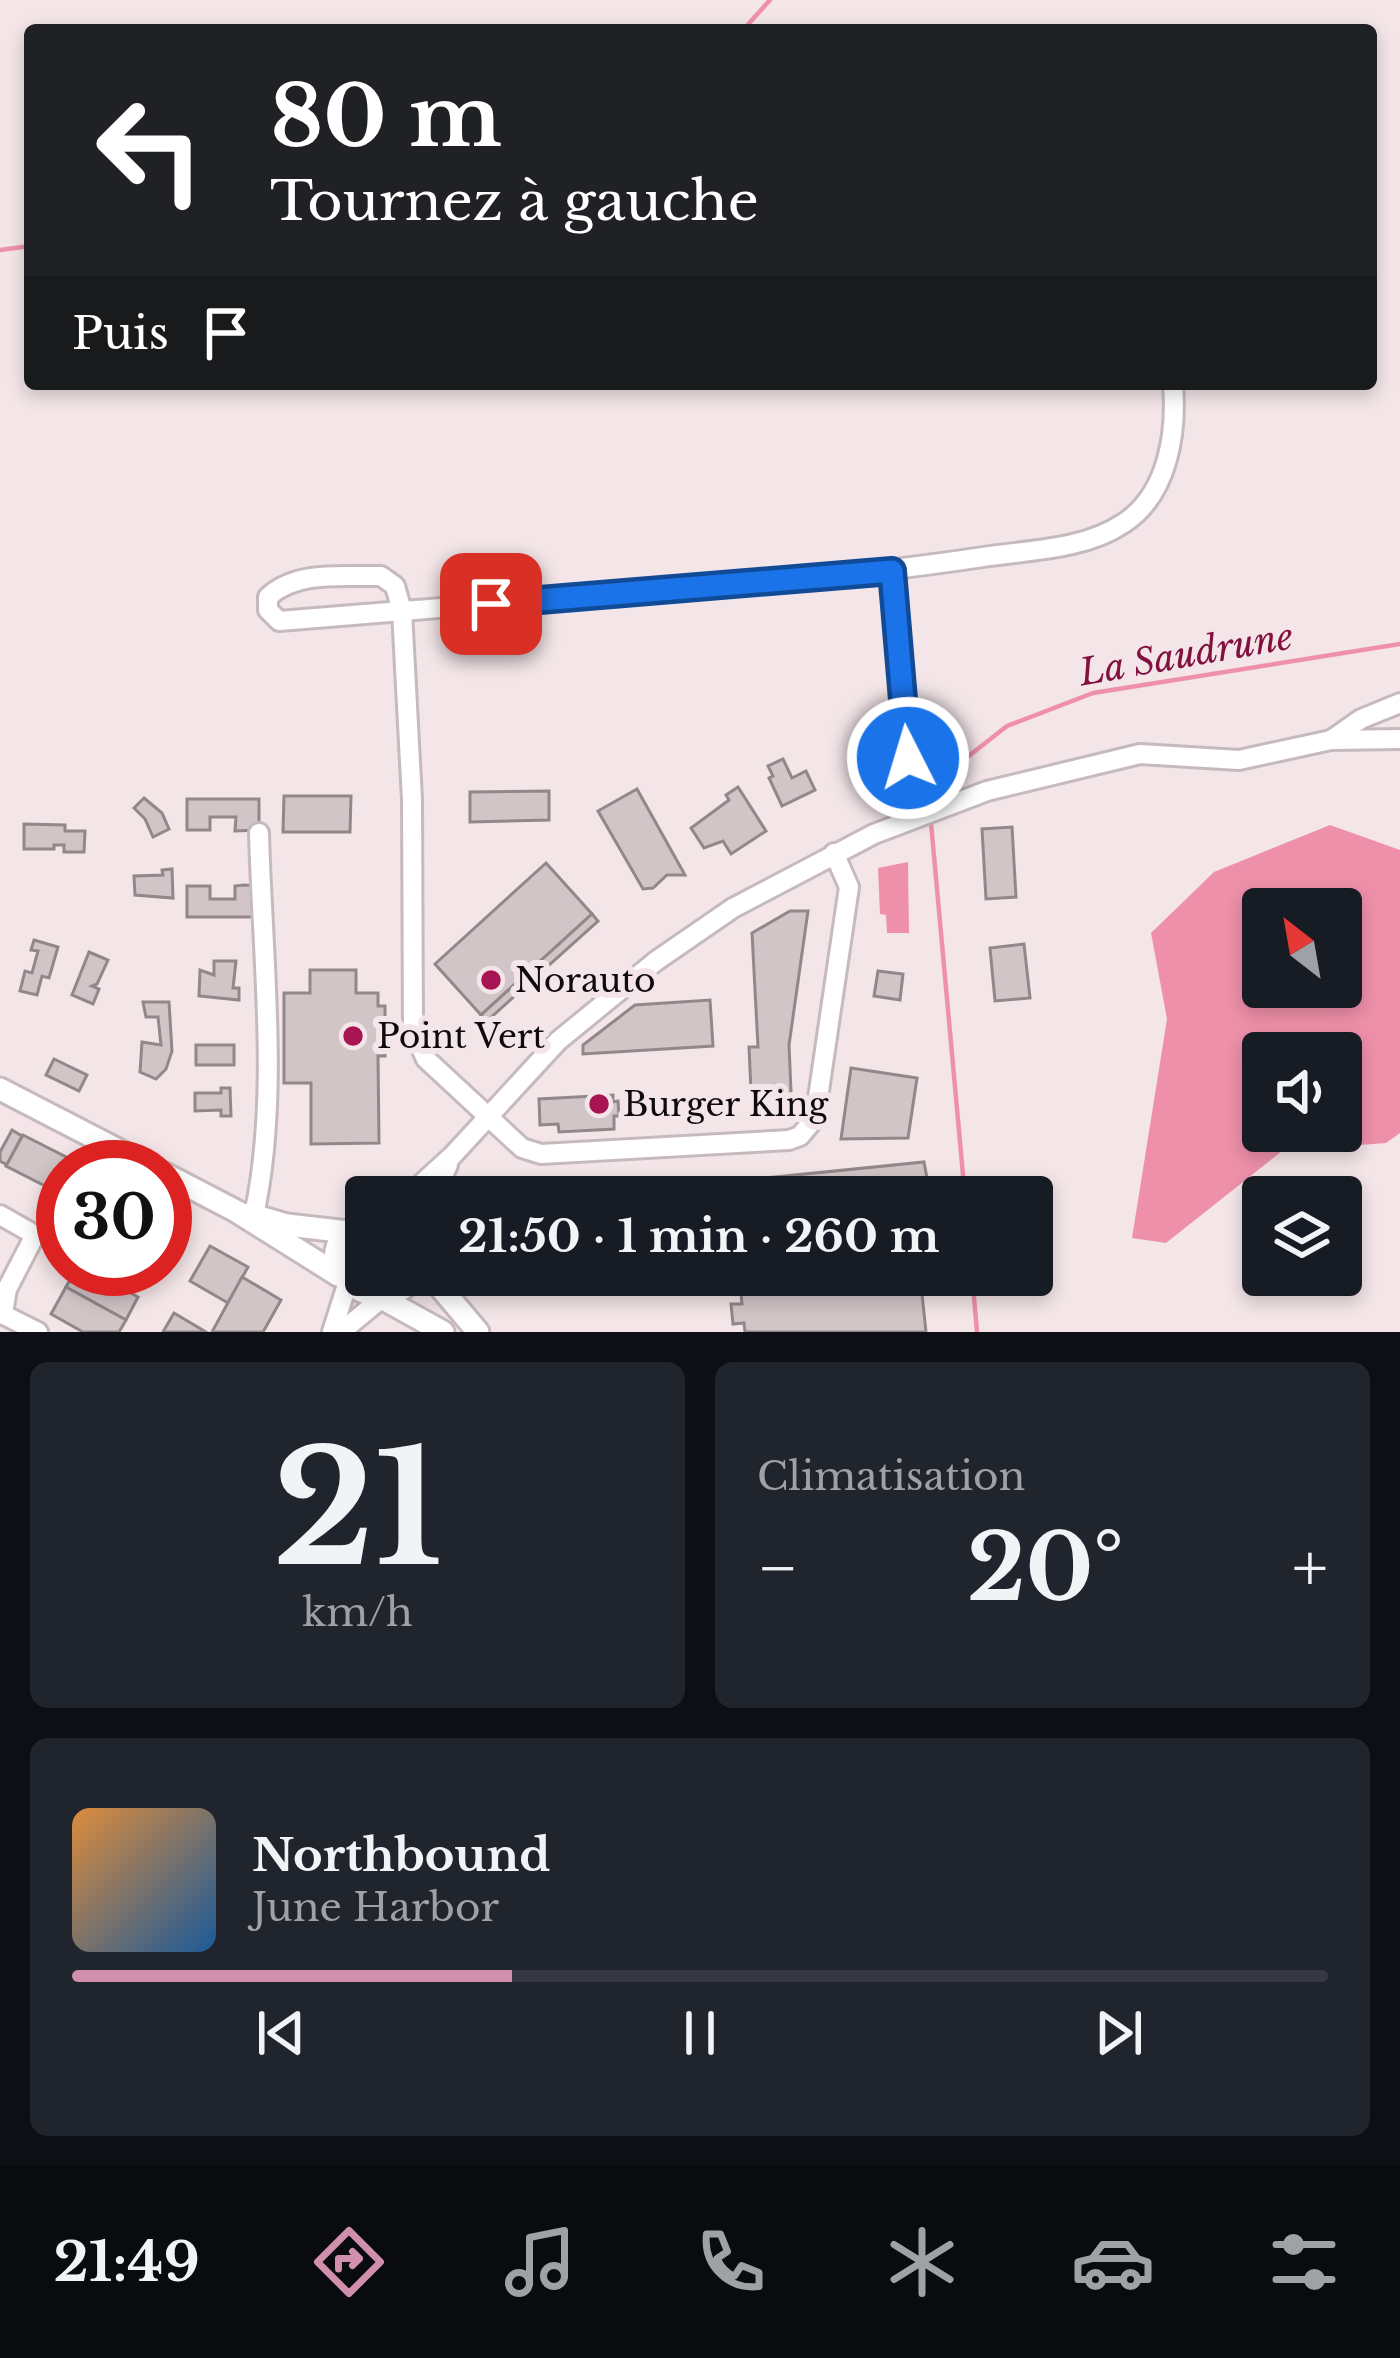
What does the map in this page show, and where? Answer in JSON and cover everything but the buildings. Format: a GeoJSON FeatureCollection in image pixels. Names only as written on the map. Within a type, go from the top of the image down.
{"type":"FeatureCollection","features":[{"type":"Feature","properties":{"kind":"main road"},"geometry":{"type":"LineString","coordinates":[[0,1090],[99,1140]]}},
{"type":"Feature","properties":{"kind":"main road"},"geometry":{"type":"LineString","coordinates":[[192,1187],[245,1213],[342,1282],[354,1296],[382,1302],[443,1332]]}},
{"type":"Feature","properties":{"kind":"main road"},"geometry":{"type":"LineString","coordinates":[[245,1213],[287,1225],[345,1227]]}},
{"type":"Feature","properties":{"kind":"main road"},"geometry":{"type":"LineString","coordinates":[[342,1282],[338,1247],[345,1240]]}},
{"type":"Feature","properties":{"kind":"main road"},"geometry":{"type":"LineString","coordinates":[[382,1302],[393,1296]]}},
{"type":"Feature","properties":{"kind":"main road"},"geometry":{"type":"LineString","coordinates":[[448,1296],[478,1332]]}},
{"type":"Feature","properties":{"kind":"street"},"geometry":{"type":"LineString","coordinates":[[834,854],[849,887],[815,1118],[800,1136],[541,1154],[522,1148],[426,1059],[413,1031],[412,800],[402,611],[395,586],[381,576],[300,579],[281,585],[268,597],[268,610],[279,622],[402,611],[892,571],[1084,542],[1124,523],[1149,499],[1168,458],[1173,390]]}},
{"type":"Feature","properties":{"kind":"street"},"geometry":{"type":"LineString","coordinates":[[892,571],[913,787]]}},
{"type":"Feature","properties":{"kind":"street"},"geometry":{"type":"LineString","coordinates":[[1331,740],[1361,719],[1400,703]]}},
{"type":"Feature","properties":{"kind":"street"},"geometry":{"type":"LineString","coordinates":[[430,1176],[558,1041],[656,962],[734,908],[922,814],[1070,768],[1140,754],[1239,760],[1331,740],[1400,740]]}},
{"type":"Feature","properties":{"kind":"street"},"geometry":{"type":"LineString","coordinates":[[245,1213],[264,1166],[267,1087],[259,833]]}},
{"type":"Feature","properties":{"kind":"street"},"geometry":{"type":"LineString","coordinates":[[443,1176],[453,1155]]}},
{"type":"Feature","properties":{"kind":"street"},"geometry":{"type":"LineString","coordinates":[[0,1215],[34,1235],[7,1288],[2,1313],[38,1332]]}},
{"type":"Feature","properties":{"kind":"street"},"geometry":{"type":"LineString","coordinates":[[332,1332],[342,1282]]}},
{"type":"Feature","properties":{"kind":"street"},"geometry":{"type":"LineString","coordinates":[[341,1332],[382,1302]]}},
{"type":"Feature","properties":{"kind":"shaded area"},"geometry":{"type":"Polygon","coordinates":[[[1330,825],[1400,850],[1400,1133],[1386,1143],[1362,1145],[1362,1032],[1242,1032],[1242,1152],[1281,1152],[1250,1176],[1242,1176],[1242,1183],[1166,1243],[1132,1238],[1167,1019],[1151,933],[1214,872],[1330,825]]]}},
{"type":"Feature","properties":{"kind":"shaded area"},"geometry":{"type":"Polygon","coordinates":[[[908,862],[909,933],[887,933],[886,915],[880,914],[878,868],[908,862]]]}},
{"type":"Feature","properties":{"kind":"waterway"},"geometry":{"type":"LineString","coordinates":[[748,24],[770,0]]}},
{"type":"Feature","properties":{"kind":"waterway"},"geometry":{"type":"LineString","coordinates":[[0,250],[24,247]]}},
{"type":"Feature","properties":{"kind":"waterway","name":"La Saudrune"},"geometry":{"type":"LineString","coordinates":[[933,784],[1007,726],[1093,693],[1400,644]]}},
{"type":"Feature","properties":{"kind":"waterway","name":"La Saudrune"},"geometry":{"type":"LineString","coordinates":[[931,823],[963,1176]]}},
{"type":"Feature","properties":{"kind":"waterway","name":"La Saudrune"},"geometry":{"type":"LineString","coordinates":[[974,1296],[977,1332]]}},
{"type":"Feature","properties":{"kind":"place","name":"Norauto"},"geometry":{"type":"Point","coordinates":[491,980]}},
{"type":"Feature","properties":{"kind":"place","name":"Point Vert"},"geometry":{"type":"Point","coordinates":[353,1036]}},
{"type":"Feature","properties":{"kind":"place","name":"Burger King"},"geometry":{"type":"Point","coordinates":[599,1104]}},
{"type":"Feature","properties":{"kind":"route"},"geometry":{"type":"LineString","coordinates":[[491,604],[892,571],[908,758]]}}]}
